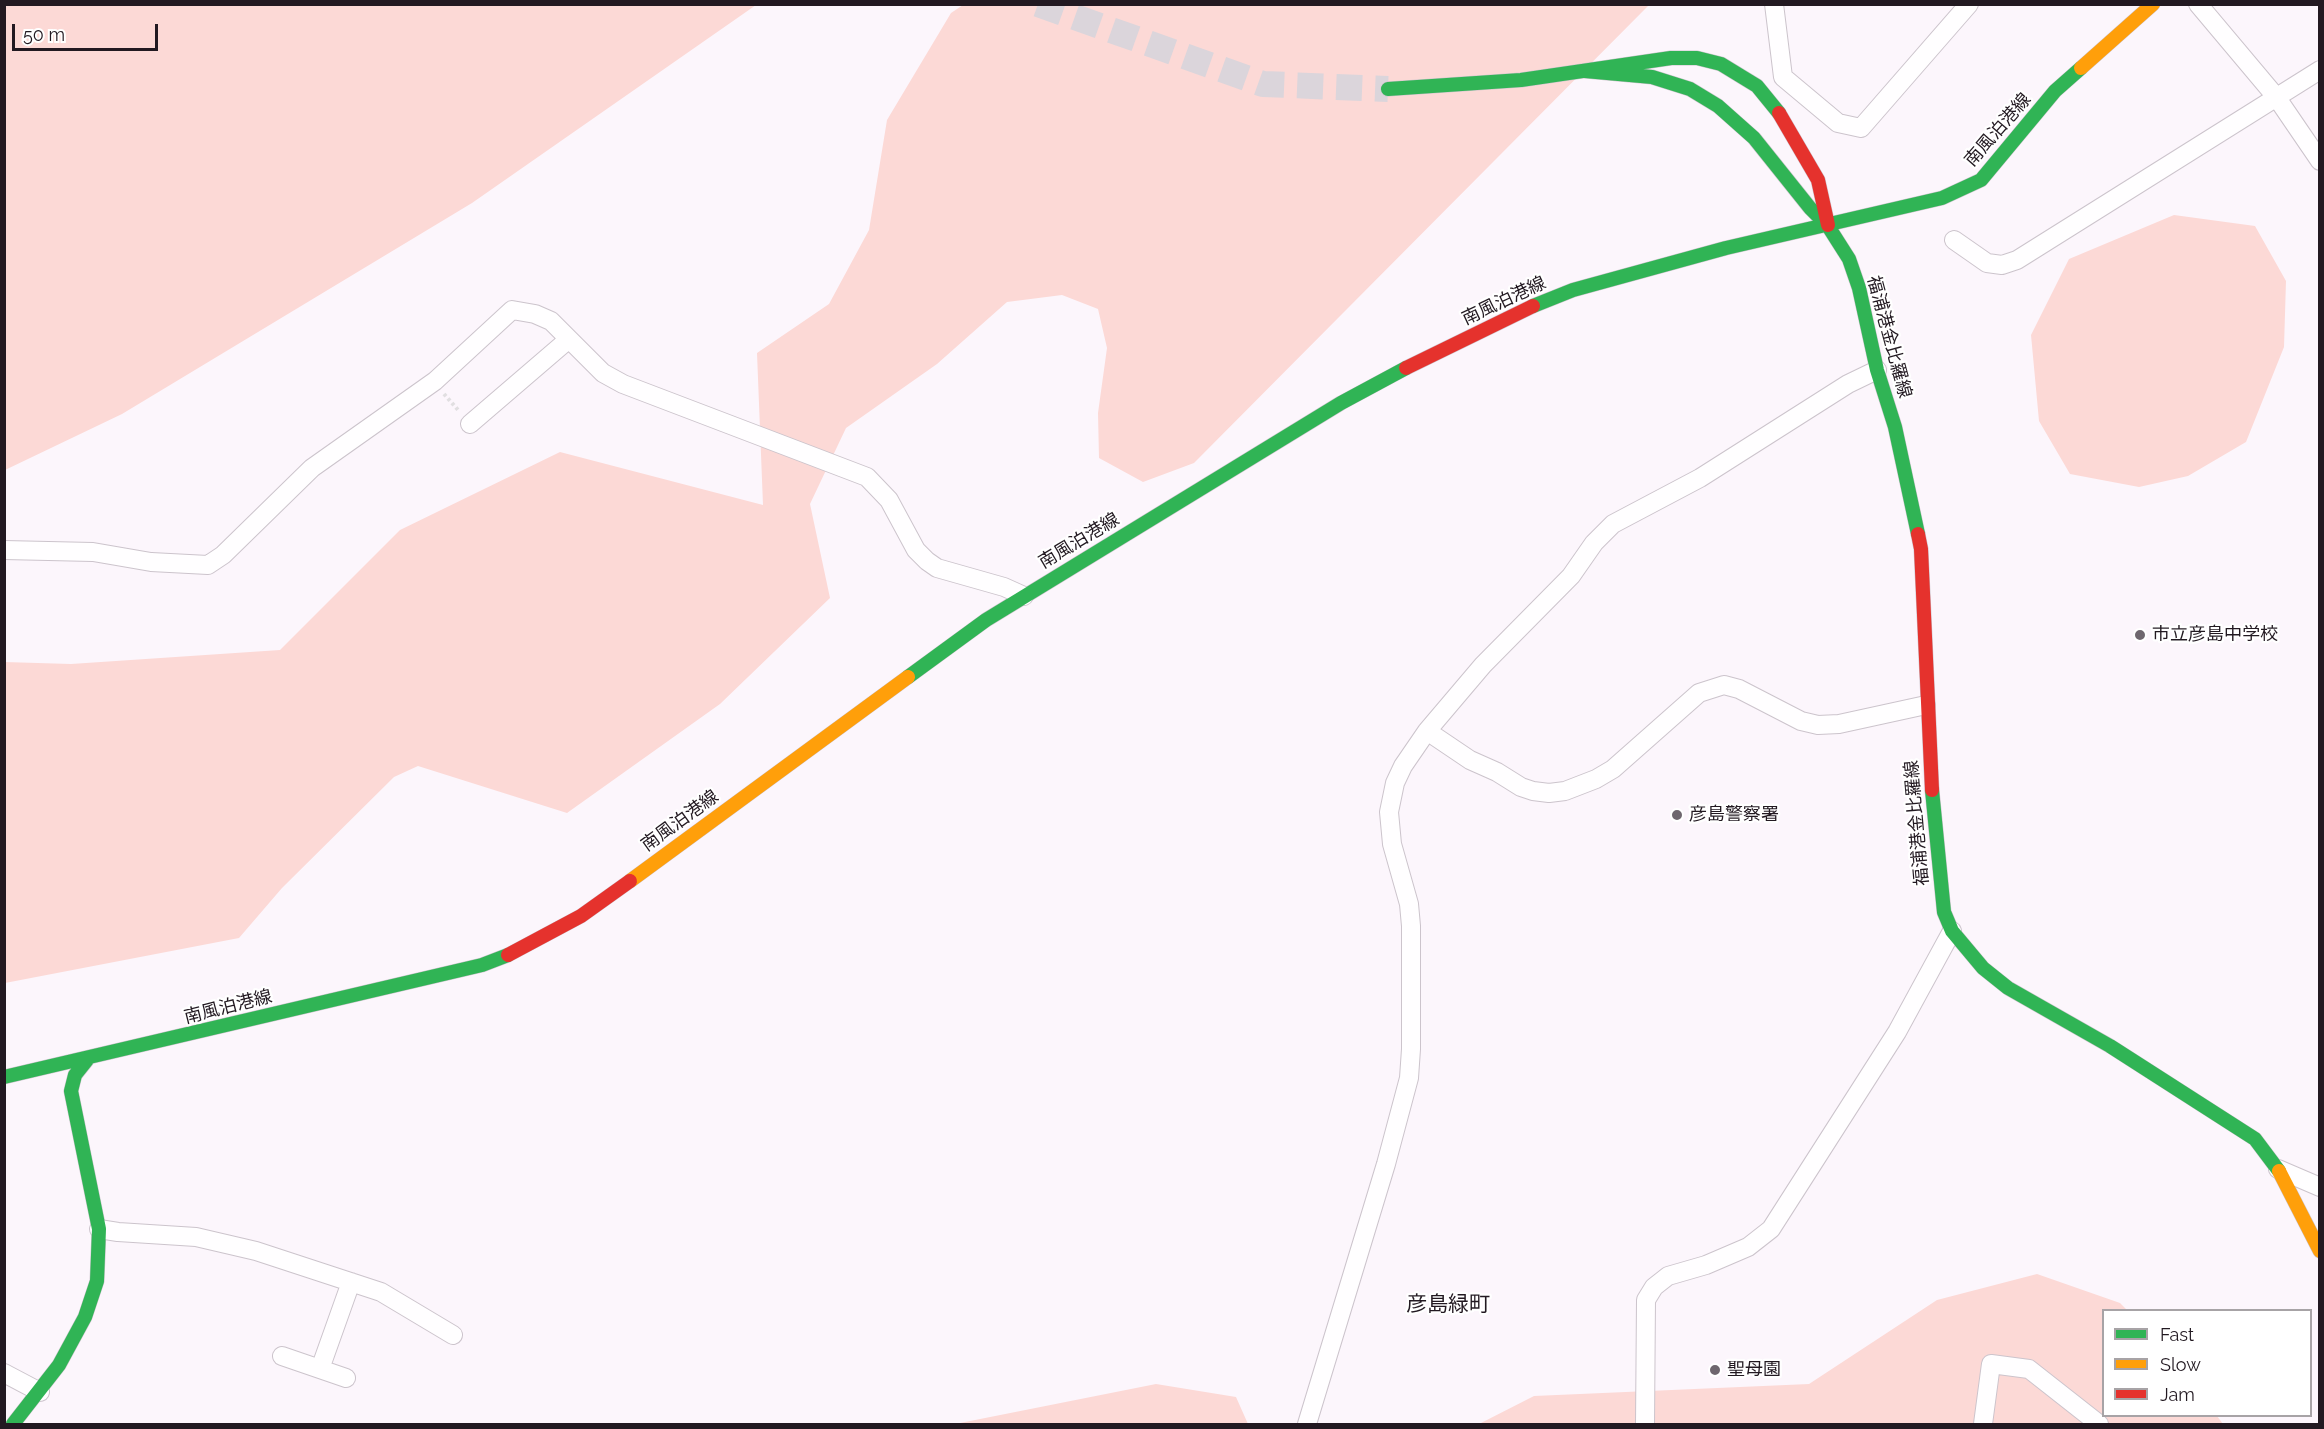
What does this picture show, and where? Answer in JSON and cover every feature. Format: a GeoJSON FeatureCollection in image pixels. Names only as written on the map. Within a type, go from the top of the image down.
{"type":"FeatureCollection","features":[{"type":"Feature","properties":{"kind":"main road","name":"南風泊港線"},"geometry":{"type":"LineString","coordinates":[[4,1077],[87,1060],[482,965],[513,953],[581,916],[916,669],[1024,596],[1341,403],[1548,299],[1597,282],[1726,248],[1942,198],[1981,180],[2055,91],[2153,4]]}},
{"type":"Feature","properties":{"kind":"main road","name":"福浦港金比羅線"},"geometry":{"type":"LineString","coordinates":[[1388,89],[1521,80],[1671,58],[1705,60],[1721,64],[1741,74],[1770,99],[1806,156],[1818,180],[1828,226]]}},
{"type":"Feature","properties":{"kind":"main road","name":"福浦港金比羅線"},"geometry":{"type":"LineString","coordinates":[[1586,71],[1652,77],[1701,94],[1739,123],[1754,138],[1779,171],[1828,226],[1849,259],[1859,288],[1877,370],[1895,427],[1921,549],[1926,705],[1939,883],[1944,912],[1952,931],[1983,968],[2008,988],[2110,1046],[2255,1139],[2278,1169],[2319,1251]]}},
{"type":"Feature","properties":{"kind":"main road"},"geometry":{"type":"LineString","coordinates":[[13,1425],[40,1392],[76,1335],[93,1299],[99,1270],[99,1228],[72,1106],[75,1075],[87,1060]]}},
{"type":"Feature","properties":{"kind":"street"},"geometry":{"type":"LineString","coordinates":[[1774,4],[1783,77],[1838,123],[1861,128],[1969,4]]}},
{"type":"Feature","properties":{"kind":"street"},"geometry":{"type":"LineString","coordinates":[[2198,4],[2277,98],[2319,161]]}},
{"type":"Feature","properties":{"kind":"street"},"geometry":{"type":"LineString","coordinates":[[1954,240],[1987,263],[2009,264],[2042,246],[2319,70]]}},
{"type":"Feature","properties":{"kind":"street"},"geometry":{"type":"LineString","coordinates":[[4,550],[93,552],[151,562],[208,565],[223,555],[312,468],[434,382],[512,310],[535,314],[551,321],[603,373],[623,384],[867,477],[889,500],[916,550],[927,561],[937,568],[1004,587],[1024,596]]}},
{"type":"Feature","properties":{"kind":"street"},"geometry":{"type":"LineString","coordinates":[[470,424],[569,339]]}},
{"type":"Feature","properties":{"kind":"street"},"geometry":{"type":"LineString","coordinates":[[1307,1425],[1386,1164],[1409,1078],[1412,1049],[1411,926],[1409,904],[1392,844],[1389,812],[1402,766],[1427,731],[1483,665],[1571,576],[1594,543],[1613,524],[1700,478],[1848,384],[1877,370]]}},
{"type":"Feature","properties":{"kind":"street"},"geometry":{"type":"LineString","coordinates":[[1427,731],[1470,760],[1497,772],[1521,787],[1549,793],[1565,791],[1596,779],[1613,768],[1699,693],[1724,685],[1739,689],[1801,721],[1818,725],[1839,724],[1926,705]]}},
{"type":"Feature","properties":{"kind":"street"},"geometry":{"type":"LineString","coordinates":[[1645,1425],[1647,1300],[1654,1287],[1668,1276],[1706,1265],[1748,1247],[1771,1229],[1897,1032],[1952,931]]}},
{"type":"Feature","properties":{"kind":"street"},"geometry":{"type":"LineString","coordinates":[[2278,1169],[2319,1187]]}},
{"type":"Feature","properties":{"kind":"street"},"geometry":{"type":"LineString","coordinates":[[99,1228],[118,1232],[196,1237],[256,1251],[381,1292],[453,1335]]}},
{"type":"Feature","properties":{"kind":"street"},"geometry":{"type":"LineString","coordinates":[[320,1369],[351,1282]]}},
{"type":"Feature","properties":{"kind":"street"},"geometry":{"type":"LineString","coordinates":[[282,1356],[346,1378]]}},
{"type":"Feature","properties":{"kind":"street"},"geometry":{"type":"LineString","coordinates":[[1983,1425],[1991,1364],[2029,1369],[2092,1422]]}},
{"type":"Feature","properties":{"kind":"street"},"geometry":{"type":"LineString","coordinates":[[4,1373],[40,1392]]}},
{"type":"Feature","properties":{"kind":"path"},"geometry":{"type":"LineString","coordinates":[[434,382],[470,424]]}},
{"type":"Feature","properties":{"kind":"shaded area"},"geometry":{"type":"Polygon","coordinates":[[[5,4],[756,5],[472,203],[122,414],[5,470],[5,4]]]}},
{"type":"Feature","properties":{"kind":"shaded area"},"geometry":{"type":"Polygon","coordinates":[[[963,5],[1649,5],[1194,463],[1143,482],[1099,458],[1098,413],[1107,348],[1098,309],[1062,295],[1007,302],[937,364],[846,428],[810,504],[830,598],[720,704],[567,813],[418,766],[394,777],[282,888],[239,938],[5,983],[4,662],[71,664],[280,650],[400,530],[560,452],[763,505],[757,353],[829,304],[869,230],[887,120],[951,13],[963,5]]]}},
{"type":"Feature","properties":{"kind":"shaded area"},"geometry":{"type":"Polygon","coordinates":[[[2174,215],[2255,226],[2286,281],[2284,347],[2246,442],[2188,476],[2139,487],[2070,474],[2039,421],[2031,335],[2069,259],[2174,215]]]}},
{"type":"Feature","properties":{"kind":"shaded area"},"geometry":{"type":"Polygon","coordinates":[[[2037,1274],[2120,1303],[2126,1309],[2102,1309],[2102,1417],[2218,1417],[2223,1424],[1479,1424],[1534,1396],[1809,1384],[1937,1300],[2037,1274]]]}},
{"type":"Feature","properties":{"kind":"shaded area"},"geometry":{"type":"Polygon","coordinates":[[[1156,1384],[1236,1397],[1248,1424],[955,1424],[1156,1384]]]}},
{"type":"Feature","properties":{"kind":"tunnel"},"geometry":{"type":"LineString","coordinates":[[1038,4],[1263,84],[1388,89]]}},
{"type":"Feature","properties":{"kind":"traffic: fast"},"geometry":{"type":"LineString","coordinates":[[1388,89],[1521,80],[1671,58],[1697,58],[1721,64],[1757,86],[1779,113]]}},
{"type":"Feature","properties":{"kind":"traffic: fast"},"geometry":{"type":"LineString","coordinates":[[1533,306],[1573,290],[1726,248],[1942,198],[1981,180],[2055,91],[2081,68]]}},
{"type":"Feature","properties":{"kind":"traffic: fast"},"geometry":{"type":"LineString","coordinates":[[1585,71],[1652,77],[1690,89],[1718,106],[1754,138],[1810,208],[1828,226],[1849,259],[1859,288],[1877,370],[1895,427],[1918,534]]}},
{"type":"Feature","properties":{"kind":"traffic: fast"},"geometry":{"type":"LineString","coordinates":[[908,677],[986,620],[1341,403],[1406,368]]}},
{"type":"Feature","properties":{"kind":"traffic: fast"},"geometry":{"type":"LineString","coordinates":[[1932,790],[1944,912],[1952,931],[1983,968],[2008,988],[2110,1046],[2255,1139],[2279,1171]]}},
{"type":"Feature","properties":{"kind":"traffic: fast"},"geometry":{"type":"LineString","coordinates":[[4,1077],[482,965],[508,955]]}},
{"type":"Feature","properties":{"kind":"traffic: fast"},"geometry":{"type":"LineString","coordinates":[[13,1424],[59,1365],[85,1317],[97,1281],[99,1229],[71,1091],[75,1075],[87,1060]]}},
{"type":"Feature","properties":{"kind":"traffic: slow"},"geometry":{"type":"LineString","coordinates":[[2081,68],[2153,4]]}},
{"type":"Feature","properties":{"kind":"traffic: slow"},"geometry":{"type":"LineString","coordinates":[[630,881],[908,677]]}},
{"type":"Feature","properties":{"kind":"traffic: slow"},"geometry":{"type":"LineString","coordinates":[[2279,1171],[2320,1251]]}},
{"type":"Feature","properties":{"kind":"traffic: jam"},"geometry":{"type":"LineString","coordinates":[[1779,113],[1818,180],[1828,225]]}},
{"type":"Feature","properties":{"kind":"traffic: jam"},"geometry":{"type":"LineString","coordinates":[[1406,368],[1533,306]]}},
{"type":"Feature","properties":{"kind":"traffic: jam"},"geometry":{"type":"LineString","coordinates":[[1918,534],[1921,549],[1932,790]]}},
{"type":"Feature","properties":{"kind":"traffic: jam"},"geometry":{"type":"LineString","coordinates":[[508,955],[581,916],[630,881]]}},
{"type":"Feature","properties":{"kind":"place","name":"市立彦島中学校"},"geometry":{"type":"Point","coordinates":[2140,635]}},
{"type":"Feature","properties":{"kind":"place","name":"彦島警察署"},"geometry":{"type":"Point","coordinates":[1677,815]}},
{"type":"Feature","properties":{"kind":"place","name":"聖母園"},"geometry":{"type":"Point","coordinates":[1715,1370]}},
{"type":"Feature","properties":{"kind":"district","name":"彦島緑町"},"geometry":{"type":"Point","coordinates":[1448,1305]}}]}
